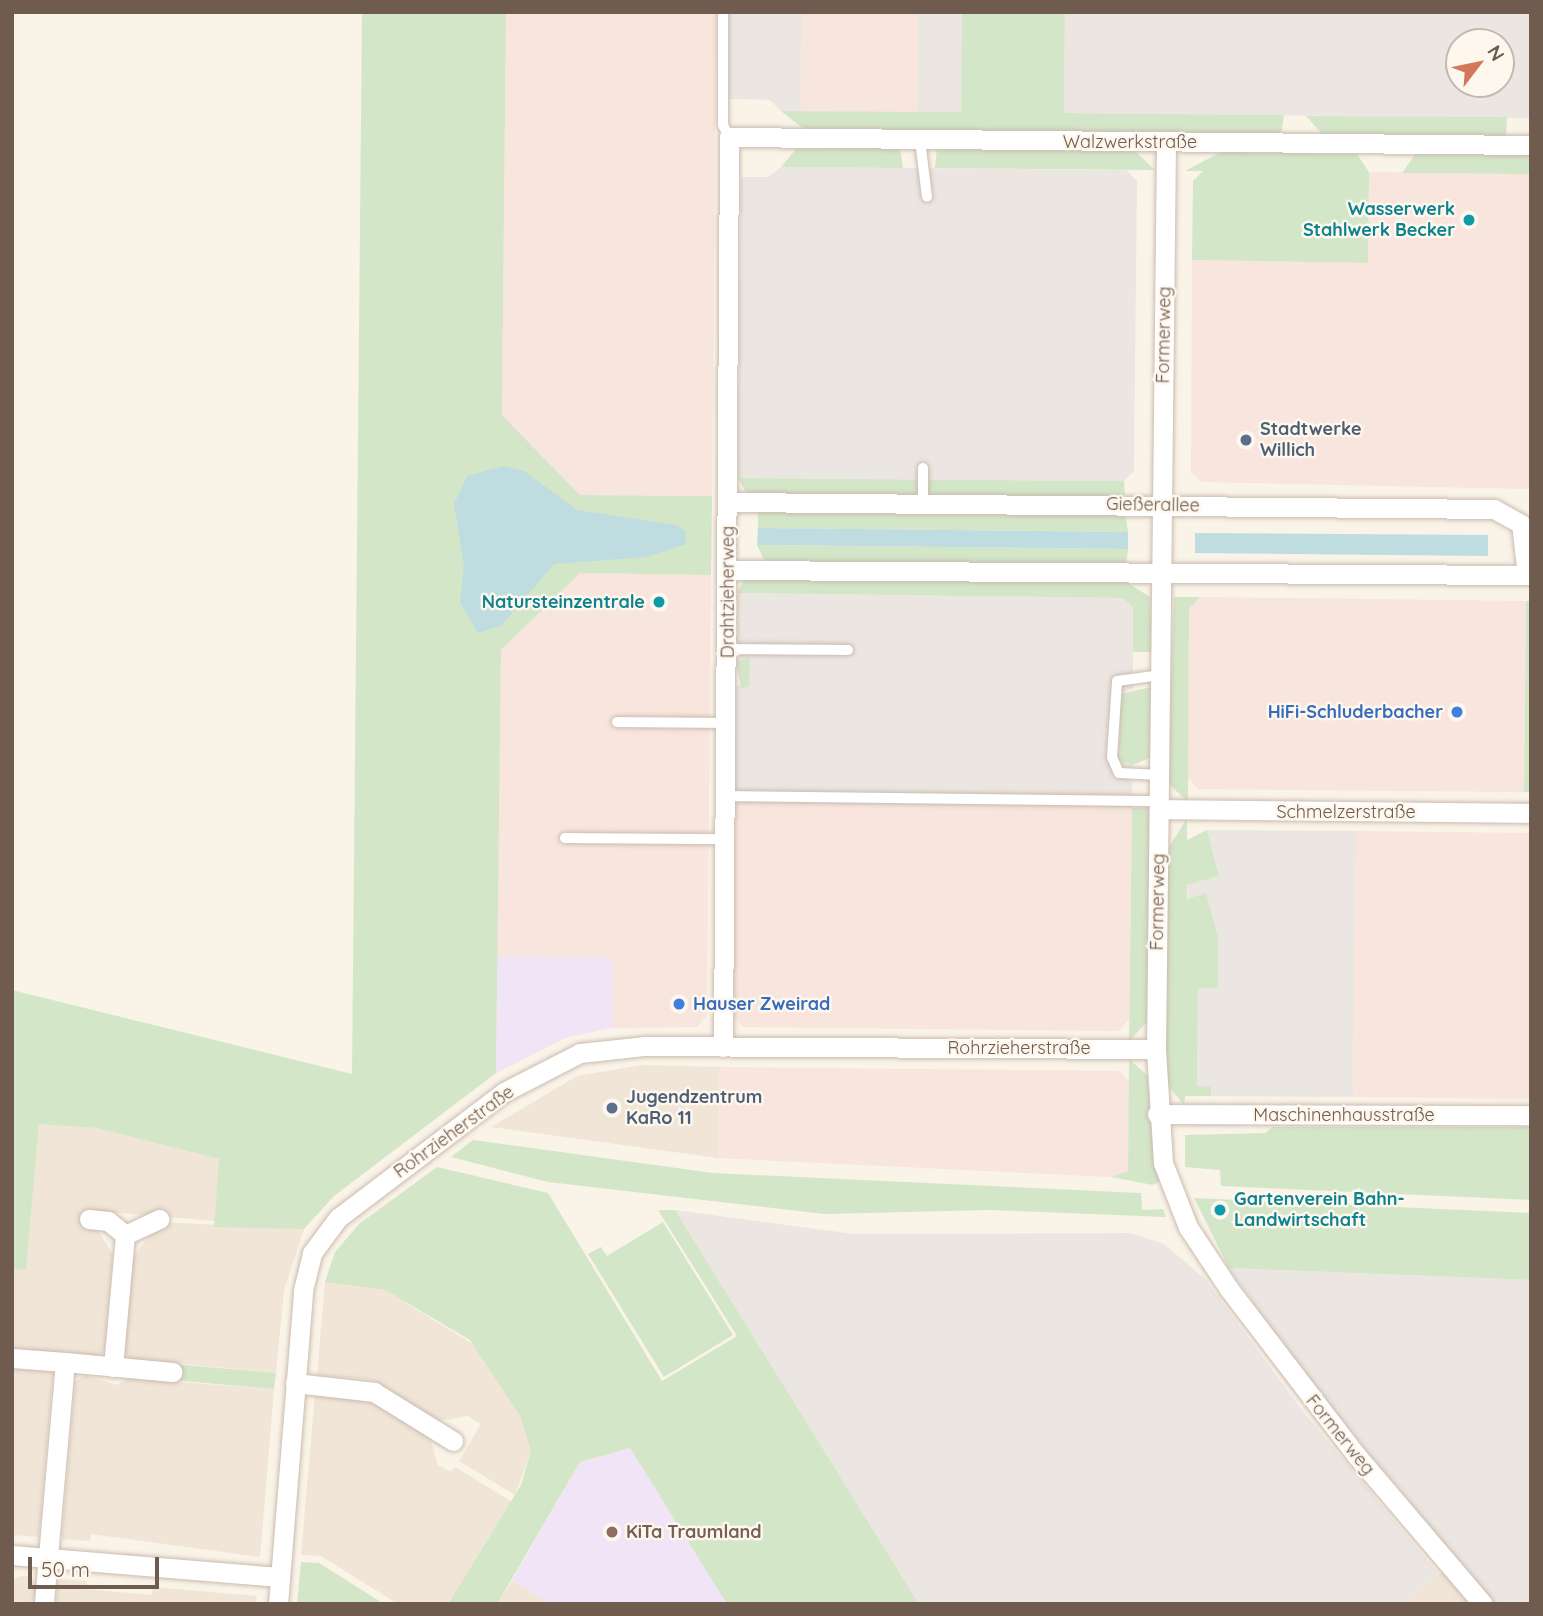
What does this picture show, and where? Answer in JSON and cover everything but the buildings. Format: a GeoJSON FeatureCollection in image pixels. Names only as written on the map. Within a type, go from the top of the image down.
{"type":"FeatureCollection","features":[{"type":"Feature","properties":{"kind":"street","name":"Walzwerkstraße"},"geometry":{"type":"LineString","coordinates":[[729,137],[1531,145]]}},
{"type":"Feature","properties":{"kind":"street","name":"Drahtzieherweg"},"geometry":{"type":"LineString","coordinates":[[723,1047],[730,502],[729,137]]}},
{"type":"Feature","properties":{"kind":"street","name":"Formerweg"},"geometry":{"type":"LineString","coordinates":[[1166,143],[1161,805],[1156,1049],[1157,1114],[1166,1174],[1200,1248],[1326,1418],[1483,1604]]}},
{"type":"Feature","properties":{"kind":"street","name":"Gießerallee"},"geometry":{"type":"LineString","coordinates":[[729,570],[1529,575],[1526,520],[1494,509],[730,502]]}},
{"type":"Feature","properties":{"kind":"street","name":"Schmelzerstraße"},"geometry":{"type":"LineString","coordinates":[[1161,805],[1531,813]]}},
{"type":"Feature","properties":{"kind":"street","name":"Rohrzieherstraße"},"geometry":{"type":"LineString","coordinates":[[278,1604],[295,1383],[308,1266],[325,1232],[351,1208],[504,1093],[580,1053],[723,1047],[1156,1049]]}},
{"type":"Feature","properties":{"kind":"street","name":"Maschinenhausstraße"},"geometry":{"type":"LineString","coordinates":[[1157,1114],[1531,1115]]}},
{"type":"Feature","properties":{"kind":"street"},"geometry":{"type":"LineString","coordinates":[[89,1219],[108,1222],[125,1234]]}},
{"type":"Feature","properties":{"kind":"street"},"geometry":{"type":"LineString","coordinates":[[125,1234],[160,1219]]}},
{"type":"Feature","properties":{"kind":"street"},"geometry":{"type":"LineString","coordinates":[[113,1367],[125,1234]]}},
{"type":"Feature","properties":{"kind":"street"},"geometry":{"type":"LineString","coordinates":[[12,1358],[173,1372]]}},
{"type":"Feature","properties":{"kind":"street"},"geometry":{"type":"LineString","coordinates":[[44,1604],[65,1362]]}},
{"type":"Feature","properties":{"kind":"street"},"geometry":{"type":"LineString","coordinates":[[295,1383],[374,1392],[453,1441]]}},
{"type":"Feature","properties":{"kind":"street"},"geometry":{"type":"LineString","coordinates":[[12,1555],[279,1577]]}},
{"type":"Feature","properties":{"kind":"lane"},"geometry":{"type":"LineString","coordinates":[[723,12],[723,125],[729,137]]}},
{"type":"Feature","properties":{"kind":"lane"},"geometry":{"type":"LineString","coordinates":[[920,140],[927,197]]}},
{"type":"Feature","properties":{"kind":"lane"},"geometry":{"type":"LineString","coordinates":[[923,468],[923,503]]}},
{"type":"Feature","properties":{"kind":"lane"},"geometry":{"type":"LineString","coordinates":[[728,649],[848,650]]}},
{"type":"Feature","properties":{"kind":"lane"},"geometry":{"type":"LineString","coordinates":[[1160,674],[1117,681],[1112,757],[1119,773],[1160,775]]}},
{"type":"Feature","properties":{"kind":"lane"},"geometry":{"type":"LineString","coordinates":[[617,722],[727,723]]}},
{"type":"Feature","properties":{"kind":"lane"},"geometry":{"type":"LineString","coordinates":[[727,796],[1161,805]]}},
{"type":"Feature","properties":{"kind":"lane"},"geometry":{"type":"LineString","coordinates":[[565,838],[726,839]]}},
{"type":"Feature","properties":{"kind":"shaded area"},"geometry":{"type":"Polygon","coordinates":[[[506,12],[716,12],[712,496],[580,495],[502,415],[506,12]]]}},
{"type":"Feature","properties":{"kind":"shaded area"},"geometry":{"type":"Polygon","coordinates":[[[729,12],[802,12],[801,111],[781,111],[770,100],[729,99],[729,12]]]}},
{"type":"Feature","properties":{"kind":"shaded area"},"geometry":{"type":"Polygon","coordinates":[[[802,12],[918,12],[917,112],[801,111],[802,12]]]}},
{"type":"Feature","properties":{"kind":"shaded area"},"geometry":{"type":"Polygon","coordinates":[[[918,12],[962,12],[962,112],[917,112],[918,12]]]}},
{"type":"Feature","properties":{"kind":"shaded area"},"geometry":{"type":"Polygon","coordinates":[[[1065,12],[1531,12],[1531,118],[1064,113],[1065,12]]]}},
{"type":"Feature","properties":{"kind":"shaded area"},"geometry":{"type":"Polygon","coordinates":[[[781,167],[1126,170],[1137,181],[1134,471],[1124,481],[738,478],[741,177],[768,177],[781,167]]]}},
{"type":"Feature","properties":{"kind":"shaded area"},"geometry":{"type":"Polygon","coordinates":[[[1369,172],[1531,174],[1531,489],[1202,482],[1191,472],[1192,260],[1367,263],[1369,172]]]}},
{"type":"Feature","properties":{"kind":"shaded area"},"geometry":{"type":"Polygon","coordinates":[[[580,573],[711,575],[707,1016],[697,1027],[612,1028],[613,958],[497,956],[501,650],[580,573]]]}},
{"type":"Feature","properties":{"kind":"shaded area"},"geometry":{"type":"Polygon","coordinates":[[[737,593],[1123,598],[1133,608],[1133,688],[1120,694],[1119,759],[1132,765],[1132,808],[735,804],[736,685],[749,687],[750,658],[736,662],[737,593]]]}},
{"type":"Feature","properties":{"kind":"shaded area"},"geometry":{"type":"Polygon","coordinates":[[[1200,597],[1526,601],[1524,792],[1198,789],[1188,778],[1189,609],[1200,597]]]}},
{"type":"Feature","properties":{"kind":"shaded area"},"geometry":{"type":"Polygon","coordinates":[[[735,804],[1132,808],[1129,1020],[1118,1031],[744,1027],[733,1016],[735,804]]]}},
{"type":"Feature","properties":{"kind":"shaded area"},"geometry":{"type":"Polygon","coordinates":[[[1207,830],[1356,831],[1353,1097],[1211,1096],[1211,1087],[1197,1087],[1198,988],[1187,885],[1219,876],[1207,830]]]}},
{"type":"Feature","properties":{"kind":"shaded area"},"geometry":{"type":"Polygon","coordinates":[[[1356,831],[1531,833],[1531,1099],[1353,1097],[1356,831]]]}},
{"type":"Feature","properties":{"kind":"shaded area"},"geometry":{"type":"Polygon","coordinates":[[[497,956],[613,958],[612,1028],[565,1038],[496,1073],[497,956]]]}},
{"type":"Feature","properties":{"kind":"shaded area"},"geometry":{"type":"Polygon","coordinates":[[[643,1065],[719,1067],[718,1158],[491,1127],[577,1076],[643,1065]]]}},
{"type":"Feature","properties":{"kind":"shaded area"},"geometry":{"type":"Polygon","coordinates":[[[719,1067],[1119,1071],[1129,1081],[1128,1172],[1111,1177],[718,1158],[719,1067]]]}},
{"type":"Feature","properties":{"kind":"shaded area"},"geometry":{"type":"Polygon","coordinates":[[[39,1123],[96,1128],[219,1159],[215,1221],[85,1210],[83,1225],[95,1226],[113,1255],[105,1350],[98,1356],[12,1348],[12,1269],[26,1269],[39,1123]]]}},
{"type":"Feature","properties":{"kind":"shaded area"},"geometry":{"type":"Polygon","coordinates":[[[675,1210],[854,1234],[1131,1233],[1164,1244],[1205,1279],[1301,1409],[1439,1574],[1402,1604],[919,1604],[675,1210]]]}},
{"type":"Feature","properties":{"kind":"shaded area"},"geometry":{"type":"Polygon","coordinates":[[[160,1222],[304,1229],[284,1290],[276,1373],[130,1359],[124,1352],[133,1257],[160,1222]]]}},
{"type":"Feature","properties":{"kind":"shaded area"},"geometry":{"type":"Polygon","coordinates":[[[1229,1268],[1531,1280],[1531,1604],[1493,1604],[1294,1362],[1229,1268]]]}},
{"type":"Feature","properties":{"kind":"shaded area"},"geometry":{"type":"Polygon","coordinates":[[[325,1282],[385,1290],[479,1348],[520,1416],[531,1451],[515,1495],[459,1461],[481,1424],[468,1416],[440,1421],[372,1380],[317,1375],[325,1282]]]}},
{"type":"Feature","properties":{"kind":"shaded area"},"geometry":{"type":"Polygon","coordinates":[[[12,1368],[53,1372],[39,1537],[12,1535],[12,1368]]]}},
{"type":"Feature","properties":{"kind":"shaded area"},"geometry":{"type":"Polygon","coordinates":[[[84,1375],[117,1385],[128,1378],[274,1389],[260,1557],[91,1534],[90,1541],[62,1539],[75,1382],[84,1375]]]}},
{"type":"Feature","properties":{"kind":"shaded area"},"geometry":{"type":"Polygon","coordinates":[[[315,1394],[369,1399],[430,1437],[438,1465],[451,1472],[455,1467],[511,1501],[448,1604],[398,1604],[321,1556],[301,1555],[315,1394]]]}},
{"type":"Feature","properties":{"kind":"shaded area","name":"KiTa Traumland"},"geometry":{"type":"Polygon","coordinates":[[[630,1448],[727,1604],[550,1604],[512,1580],[580,1462],[630,1448]]]}},
{"type":"Feature","properties":{"kind":"shaded area"},"geometry":{"type":"Polygon","coordinates":[[[1444,1570],[1473,1604],[1402,1604],[1444,1570]]]}},
{"type":"Feature","properties":{"kind":"shaded area"},"geometry":{"type":"Polygon","coordinates":[[[23,1576],[33,1580],[37,1590],[33,1600],[23,1604],[13,1600],[9,1590],[13,1580],[23,1576]]]}},
{"type":"Feature","properties":{"kind":"shaded area"},"geometry":{"type":"Polygon","coordinates":[[[58,1579],[87,1581],[86,1589],[152,1595],[153,1587],[257,1596],[256,1604],[56,1604],[58,1579]]]}},
{"type":"Feature","properties":{"kind":"shaded area"},"geometry":{"type":"Polygon","coordinates":[[[512,1580],[550,1604],[497,1604],[512,1580]]]}},
{"type":"Feature","properties":{"kind":"green space"},"geometry":{"type":"Polygon","coordinates":[[[362,12],[506,12],[502,415],[580,495],[712,496],[711,575],[580,573],[501,650],[496,1073],[334,1196],[304,1229],[214,1227],[219,1159],[96,1128],[39,1124],[26,1270],[12,1269],[12,990],[352,1074],[362,12]]]}},
{"type":"Feature","properties":{"kind":"green space"},"geometry":{"type":"Polygon","coordinates":[[[962,12],[1065,12],[1064,113],[1284,115],[1281,135],[805,130],[781,111],[961,112],[962,12]]]}},
{"type":"Feature","properties":{"kind":"green space"},"geometry":{"type":"Polygon","coordinates":[[[1306,116],[1507,117],[1506,137],[1323,135],[1306,116]]]}},
{"type":"Feature","properties":{"kind":"green space"},"geometry":{"type":"Polygon","coordinates":[[[900,148],[903,168],[781,167],[796,149],[900,148]]]}},
{"type":"Feature","properties":{"kind":"green space"},"geometry":{"type":"Polygon","coordinates":[[[937,148],[1135,151],[1155,170],[935,168],[937,148]]]}},
{"type":"Feature","properties":{"kind":"green space"},"geometry":{"type":"Polygon","coordinates":[[[1221,152],[1357,154],[1369,172],[1368,263],[1192,260],[1193,181],[1203,171],[1185,171],[1221,152]]]}},
{"type":"Feature","properties":{"kind":"green space"},"geometry":{"type":"Polygon","coordinates":[[[1416,153],[1531,154],[1531,174],[1402,173],[1416,153]]]}},
{"type":"Feature","properties":{"kind":"green space"},"geometry":{"type":"Polygon","coordinates":[[[738,478],[1124,481],[1125,499],[748,496],[738,478]]]}},
{"type":"Feature","properties":{"kind":"green space"},"geometry":{"type":"Polygon","coordinates":[[[758,507],[1125,510],[1128,532],[758,528],[758,507]]]}},
{"type":"Feature","properties":{"kind":"green space"},"geometry":{"type":"Polygon","coordinates":[[[757,545],[1128,549],[1126,567],[767,566],[757,545]]]}},
{"type":"Feature","properties":{"kind":"green space"},"geometry":{"type":"Polygon","coordinates":[[[744,579],[1125,581],[1150,597],[1152,652],[1133,652],[1133,608],[1123,598],[737,593],[744,579]]]}},
{"type":"Feature","properties":{"kind":"green space"},"geometry":{"type":"Polygon","coordinates":[[[1174,597],[1200,597],[1189,609],[1188,802],[1168,783],[1174,597]]]}},
{"type":"Feature","properties":{"kind":"green space"},"geometry":{"type":"Polygon","coordinates":[[[1526,601],[1531,601],[1531,792],[1524,792],[1526,601]]]}},
{"type":"Feature","properties":{"kind":"green space"},"geometry":{"type":"Polygon","coordinates":[[[750,657],[749,687],[741,688],[736,662],[750,657]]]}},
{"type":"Feature","properties":{"kind":"green space"},"geometry":{"type":"Polygon","coordinates":[[[1152,687],[1150,758],[1132,765],[1119,760],[1120,694],[1152,687]]]}},
{"type":"Feature","properties":{"kind":"green space"},"geometry":{"type":"Polygon","coordinates":[[[1149,807],[1149,1020],[1129,1041],[1132,808],[1149,807]]]}},
{"type":"Feature","properties":{"kind":"green space"},"geometry":{"type":"Polygon","coordinates":[[[1187,818],[1187,840],[1207,830],[1219,876],[1187,885],[1187,899],[1206,893],[1218,937],[1218,988],[1198,988],[1197,1086],[1211,1087],[1211,1096],[1185,1096],[1184,1105],[1165,1082],[1168,849],[1187,818]]]}},
{"type":"Feature","properties":{"kind":"green space"},"geometry":{"type":"Polygon","coordinates":[[[1129,1059],[1147,1075],[1160,1181],[1153,1185],[1111,1177],[1128,1171],[1129,1059]]]}},
{"type":"Feature","properties":{"kind":"green space"},"geometry":{"type":"Polygon","coordinates":[[[1272,1127],[1531,1127],[1531,1200],[1221,1186],[1220,1170],[1185,1167],[1185,1135],[1266,1133],[1272,1127]]]}},
{"type":"Feature","properties":{"kind":"green space"},"geometry":{"type":"Polygon","coordinates":[[[473,1140],[713,1173],[1141,1193],[1142,1210],[1163,1209],[1166,1217],[990,1210],[824,1214],[548,1182],[451,1157],[473,1140]]]}},
{"type":"Feature","properties":{"kind":"green space"},"geometry":{"type":"Polygon","coordinates":[[[437,1167],[548,1193],[662,1381],[737,1336],[658,1210],[675,1210],[919,1604],[727,1604],[630,1448],[580,1462],[497,1604],[448,1604],[521,1485],[531,1451],[520,1416],[470,1340],[385,1290],[325,1282],[335,1252],[359,1224],[437,1167]]]}},
{"type":"Feature","properties":{"kind":"green space"},"geometry":{"type":"Polygon","coordinates":[[[1194,1198],[1531,1213],[1531,1280],[1229,1268],[1194,1198]]]}},
{"type":"Feature","properties":{"kind":"green space"},"geometry":{"type":"Polygon","coordinates":[[[663,1222],[733,1335],[664,1377],[588,1254],[601,1247],[607,1256],[663,1222]]]}},
{"type":"Feature","properties":{"kind":"green space"},"geometry":{"type":"Polygon","coordinates":[[[173,1364],[276,1373],[274,1389],[172,1380],[173,1364]]]}},
{"type":"Feature","properties":{"kind":"green space"},"geometry":{"type":"Polygon","coordinates":[[[301,1562],[319,1563],[384,1604],[297,1604],[301,1562]]]}},
{"type":"Feature","properties":{"kind":"water"},"geometry":{"type":"Polygon","coordinates":[[[504,466],[524,471],[577,510],[676,525],[685,531],[686,544],[646,557],[554,564],[502,625],[478,633],[460,602],[464,566],[454,504],[467,476],[504,466]]]}},
{"type":"Feature","properties":{"kind":"water"},"geometry":{"type":"Polygon","coordinates":[[[758,528],[1128,532],[1128,549],[757,545],[758,528]]]}},
{"type":"Feature","properties":{"kind":"water"},"geometry":{"type":"Polygon","coordinates":[[[1195,533],[1488,535],[1488,556],[1195,553],[1195,533]]]}},
{"type":"Feature","properties":{"kind":"place","name":"Wasserwerk Stahlwerk Becker"},"geometry":{"type":"Point","coordinates":[1469,220]}},
{"type":"Feature","properties":{"kind":"place","name":"Stadtwerke Willich"},"geometry":{"type":"Point","coordinates":[1246,440]}},
{"type":"Feature","properties":{"kind":"place","name":"Natursteinzentrale"},"geometry":{"type":"Point","coordinates":[659,602]}},
{"type":"Feature","properties":{"kind":"place","name":"HiFi-Schluderbacher"},"geometry":{"type":"Point","coordinates":[1457,712]}},
{"type":"Feature","properties":{"kind":"place","name":"Hauser Zweirad"},"geometry":{"type":"Point","coordinates":[679,1004]}},
{"type":"Feature","properties":{"kind":"place","name":"Jugendzentrum KaRo 11"},"geometry":{"type":"Point","coordinates":[612,1108]}},
{"type":"Feature","properties":{"kind":"place","name":"Gartenverein Bahn- Landwirtschaft"},"geometry":{"type":"Point","coordinates":[1220,1210]}},
{"type":"Feature","properties":{"kind":"place","name":"KiTa Traumland"},"geometry":{"type":"Point","coordinates":[612,1532]}}]}
